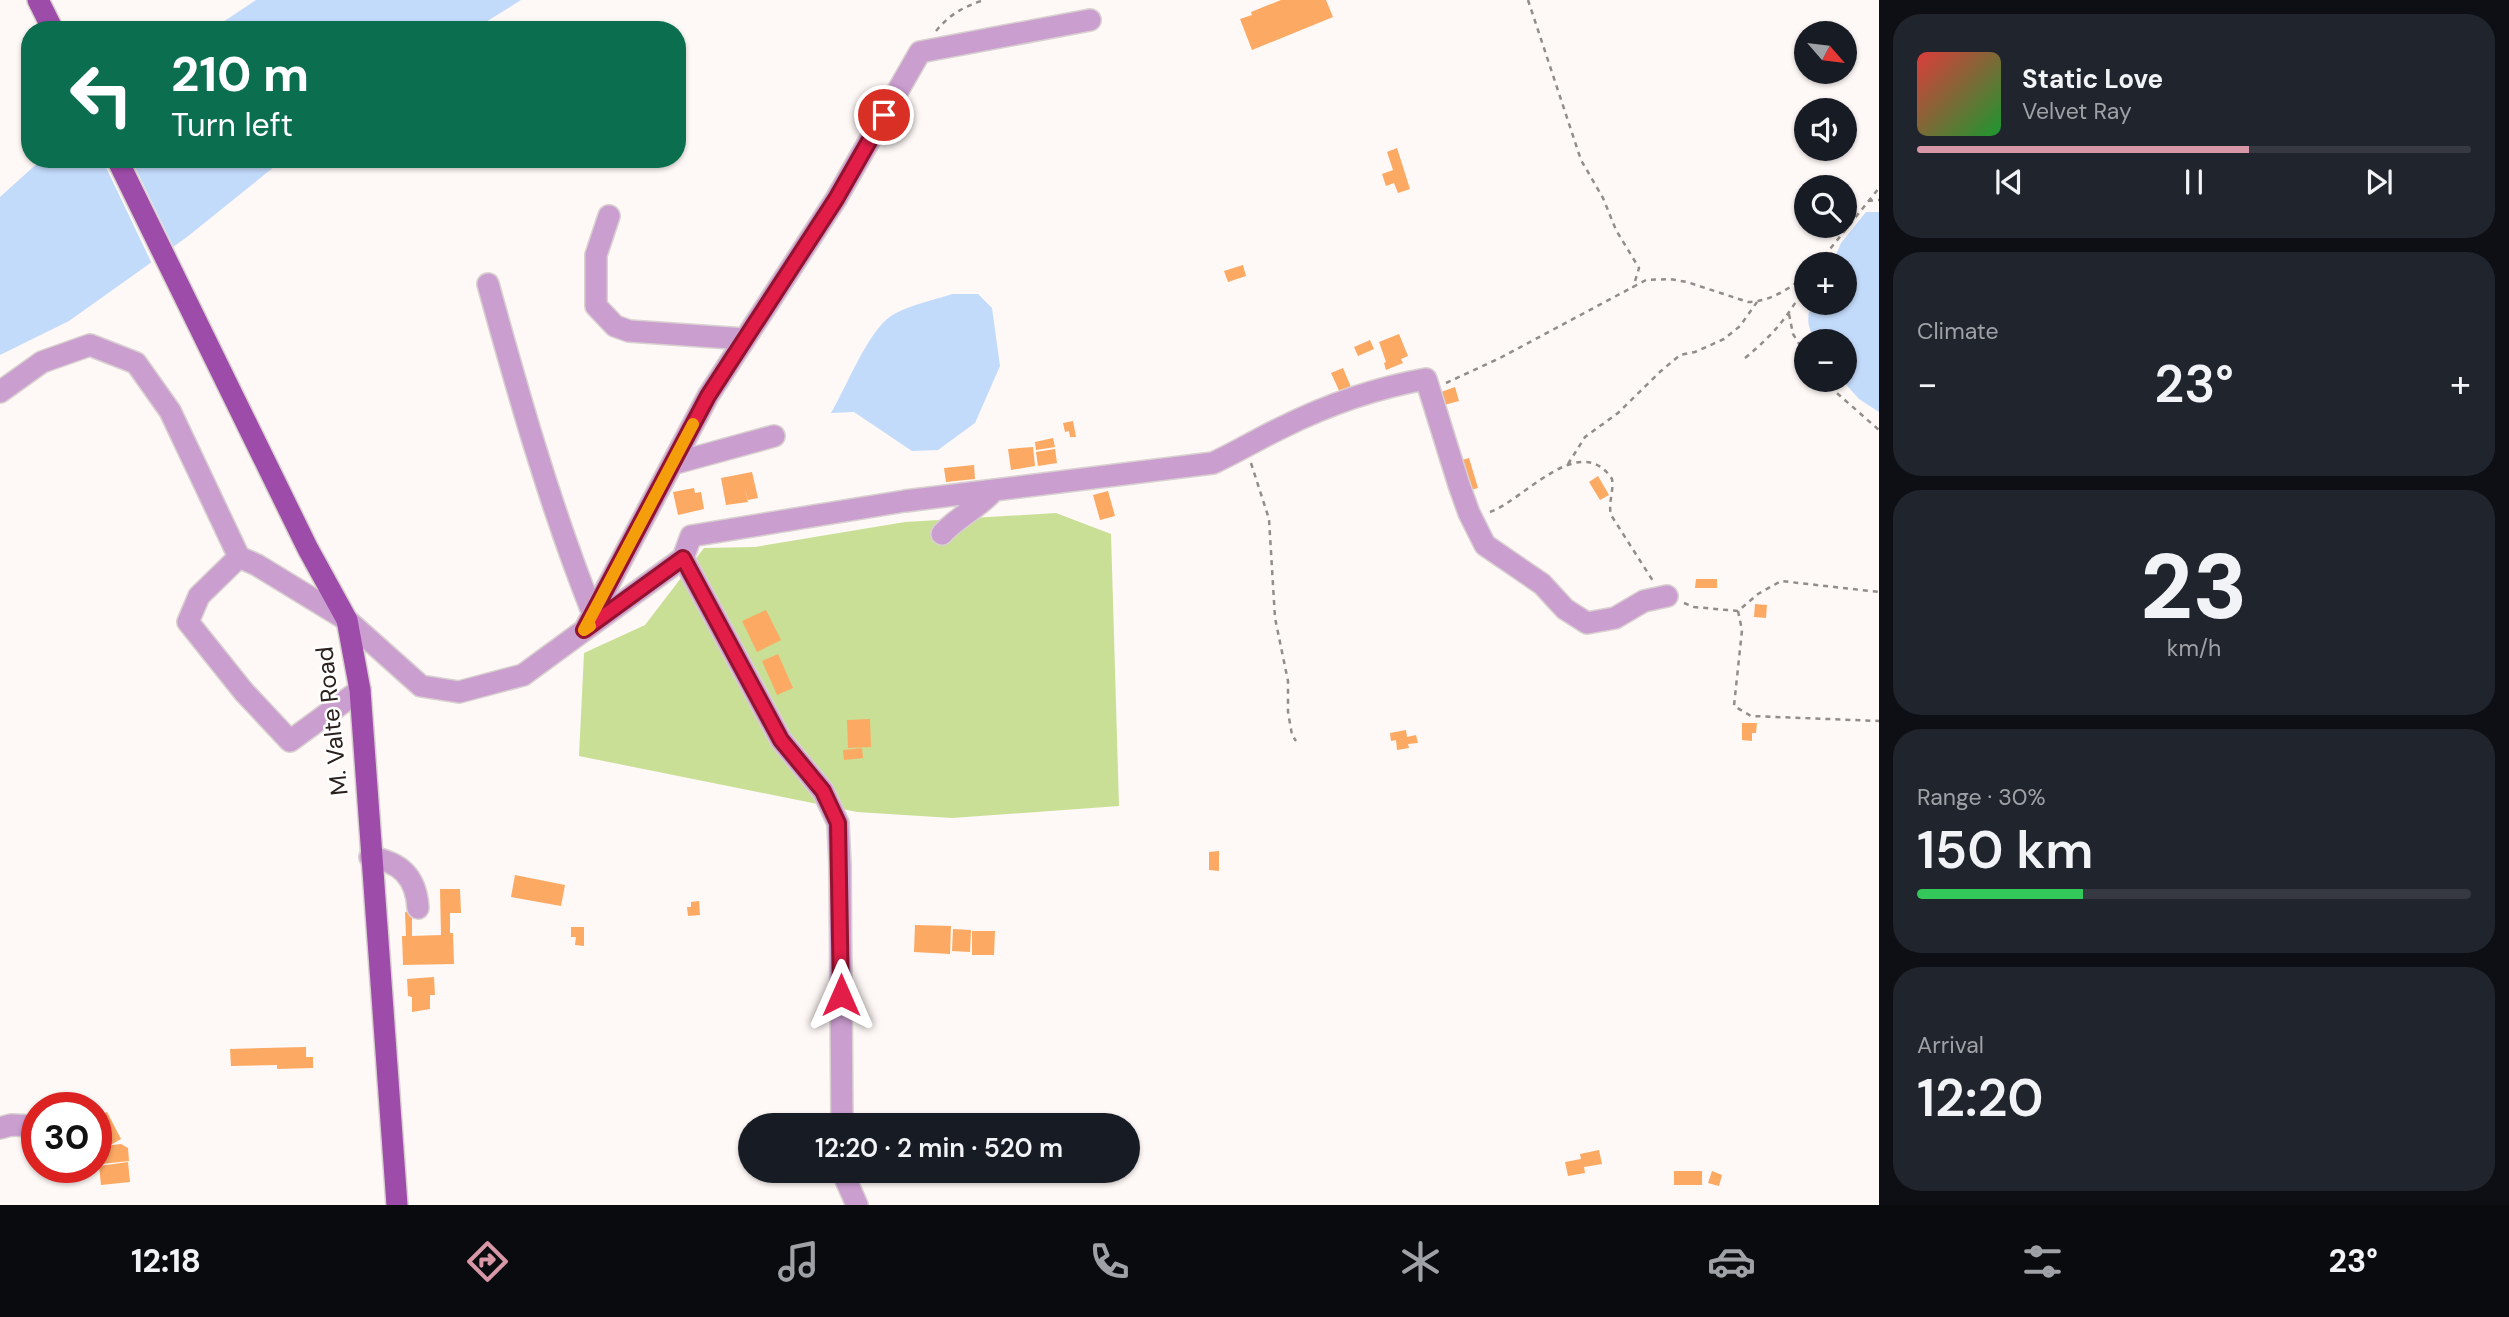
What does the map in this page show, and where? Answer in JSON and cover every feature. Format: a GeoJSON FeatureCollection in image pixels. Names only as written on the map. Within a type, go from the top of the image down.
{"type":"FeatureCollection","features":[{"type":"Feature","properties":{"kind":"main road"},"geometry":{"type":"LineString","coordinates":[[38,0],[48,21]]}},
{"type":"Feature","properties":{"kind":"main road","name":"M. Valte Road"},"geometry":{"type":"LineString","coordinates":[[121,168],[308,549],[347,620],[360,690],[397,1205]]}},
{"type":"Feature","properties":{"kind":"street"},"geometry":{"type":"LineString","coordinates":[[589,622],[708,396],[836,199],[920,52],[1090,20]]}},
{"type":"Feature","properties":{"kind":"street"},"geometry":{"type":"LineString","coordinates":[[610,216],[596,255],[596,306],[615,326],[629,331],[746,339]]}},
{"type":"Feature","properties":{"kind":"street"},"geometry":{"type":"LineString","coordinates":[[488,285],[528,429],[589,622]]}},
{"type":"Feature","properties":{"kind":"street"},"geometry":{"type":"LineString","coordinates":[[0,392],[42,362],[90,345],[135,363],[170,411],[239,557],[257,565],[347,620],[421,686],[459,692],[523,675],[589,622],[683,558],[691,536],[905,501],[1213,463],[1281,428],[1340,402],[1372,391],[1426,379],[1469,513],[1485,544],[1542,584],[1565,610],[1587,623],[1615,618],[1644,601],[1667,596]]}},
{"type":"Feature","properties":{"kind":"street"},"geometry":{"type":"LineString","coordinates":[[672,464],[774,436]]}},
{"type":"Feature","properties":{"kind":"street"},"geometry":{"type":"LineString","coordinates":[[942,534],[952,522],[982,502],[994,490]]}},
{"type":"Feature","properties":{"kind":"street"},"geometry":{"type":"LineString","coordinates":[[239,557],[199,596],[188,622],[244,692],[290,741],[360,690]]}},
{"type":"Feature","properties":{"kind":"street"},"geometry":{"type":"LineString","coordinates":[[683,558],[781,740],[823,791],[838,823],[841,879],[842,1113]]}},
{"type":"Feature","properties":{"kind":"street"},"geometry":{"type":"LineString","coordinates":[[370,857],[396,864],[405,873],[413,884],[418,908]]}},
{"type":"Feature","properties":{"kind":"street"},"geometry":{"type":"LineString","coordinates":[[0,1128],[21,1125]]}},
{"type":"Feature","properties":{"kind":"street"},"geometry":{"type":"LineString","coordinates":[[847,1183],[857,1205]]}},
{"type":"Feature","properties":{"kind":"path"},"geometry":{"type":"LineString","coordinates":[[920,52],[947,16],[984,0]]}},
{"type":"Feature","properties":{"kind":"path"},"geometry":{"type":"LineString","coordinates":[[1528,0],[1581,160],[1604,198],[1616,230],[1639,268],[1633,288]]}},
{"type":"Feature","properties":{"kind":"path"},"geometry":{"type":"LineString","coordinates":[[1827,252],[1879,188]]}},
{"type":"Feature","properties":{"kind":"path"},"geometry":{"type":"LineString","coordinates":[[1867,201],[1879,201]]}},
{"type":"Feature","properties":{"kind":"path"},"geometry":{"type":"LineString","coordinates":[[1426,379],[1444,384],[1475,371],[1646,280],[1670,279],[1748,302],[1757,302],[1794,284]]}},
{"type":"Feature","properties":{"kind":"path"},"geometry":{"type":"LineString","coordinates":[[1566,466],[1585,437],[1618,413],[1661,371],[1680,355],[1695,352],[1724,339],[1740,326],[1757,302]]}},
{"type":"Feature","properties":{"kind":"path"},"geometry":{"type":"LineString","coordinates":[[1745,358],[1772,336],[1794,305]]}},
{"type":"Feature","properties":{"kind":"path"},"geometry":{"type":"LineString","coordinates":[[1789,314],[1794,336]]}},
{"type":"Feature","properties":{"kind":"path"},"geometry":{"type":"LineString","coordinates":[[1836,392],[1879,430]]}},
{"type":"Feature","properties":{"kind":"path"},"geometry":{"type":"LineString","coordinates":[[1246,448],[1269,519],[1275,618],[1288,681],[1288,712],[1292,735],[1296,741]]}},
{"type":"Feature","properties":{"kind":"path"},"geometry":{"type":"LineString","coordinates":[[1469,513],[1475,517],[1501,508],[1547,475],[1585,461],[1598,464],[1612,479],[1609,509],[1611,515],[1652,580],[1667,596],[1694,607],[1738,611],[1758,594],[1781,581],[1879,592]]}},
{"type":"Feature","properties":{"kind":"path"},"geometry":{"type":"LineString","coordinates":[[1738,611],[1742,630],[1734,706],[1751,716],[1879,721]]}},
{"type":"Feature","properties":{"kind":"green space"},"geometry":{"type":"Polygon","coordinates":[[[1056,513],[1111,534],[1119,806],[952,818],[857,812],[579,756],[584,653],[645,625],[704,548],[755,547],[905,522],[1056,513]]]}},
{"type":"Feature","properties":{"kind":"water"},"geometry":{"type":"Polygon","coordinates":[[[256,0],[521,0],[487,21],[224,21],[256,0]]]}},
{"type":"Feature","properties":{"kind":"water"},"geometry":{"type":"Polygon","coordinates":[[[32,168],[273,168],[187,237],[69,321],[0,355],[0,197],[32,168]]]}},
{"type":"Feature","properties":{"kind":"water"},"geometry":{"type":"Polygon","coordinates":[[[1866,212],[1879,212],[1879,412],[1853,392],[1857,392],[1857,329],[1810,329],[1808,322],[1809,315],[1857,315],[1857,252],[1837,252],[1845,238],[1857,238],[1857,223],[1866,212]]]}},
{"type":"Feature","properties":{"kind":"water"},"geometry":{"type":"Polygon","coordinates":[[[952,294],[978,294],[992,308],[1000,366],[975,423],[938,450],[912,451],[854,412],[831,413],[882,323],[904,309],[952,294]]]}},
{"type":"Feature","properties":{"kind":"pier"},"geometry":{"type":"Polygon","coordinates":[[[106,168],[135,168],[175,250],[153,266],[106,168]]]}},
{"type":"Feature","properties":{"kind":"building"},"geometry":{"type":"Polygon","coordinates":[[[1281,0],[1326,0],[1333,17],[1252,50],[1240,19],[1281,0]]]}},
{"type":"Feature","properties":{"kind":"building"},"geometry":{"type":"Polygon","coordinates":[[[1397,148],[1410,189],[1398,193],[1394,183],[1386,186],[1382,174],[1393,170],[1387,152],[1397,148]]]}},
{"type":"Feature","properties":{"kind":"building"},"geometry":{"type":"Polygon","coordinates":[[[1243,265],[1246,276],[1228,282],[1224,271],[1243,265]]]}},
{"type":"Feature","properties":{"kind":"building"},"geometry":{"type":"Polygon","coordinates":[[[1399,334],[1408,356],[1401,359],[1403,363],[1386,370],[1379,342],[1399,334]]]}},
{"type":"Feature","properties":{"kind":"building"},"geometry":{"type":"Polygon","coordinates":[[[1370,340],[1374,349],[1358,356],[1354,347],[1370,340]]]}},
{"type":"Feature","properties":{"kind":"building"},"geometry":{"type":"Polygon","coordinates":[[[1343,368],[1353,392],[1342,397],[1331,373],[1343,368]]]}},
{"type":"Feature","properties":{"kind":"building"},"geometry":{"type":"Polygon","coordinates":[[[1455,387],[1459,401],[1444,405],[1441,392],[1455,387]]]}},
{"type":"Feature","properties":{"kind":"building"},"geometry":{"type":"Polygon","coordinates":[[[1073,421],[1076,437],[1070,437],[1069,431],[1065,432],[1063,423],[1073,421]]]}},
{"type":"Feature","properties":{"kind":"building"},"geometry":{"type":"Polygon","coordinates":[[[1053,438],[1055,447],[1036,450],[1035,442],[1053,438]]]}},
{"type":"Feature","properties":{"kind":"building"},"geometry":{"type":"Polygon","coordinates":[[[1033,447],[1035,466],[1011,470],[1008,449],[1033,447]]]}},
{"type":"Feature","properties":{"kind":"building"},"geometry":{"type":"Polygon","coordinates":[[[1055,449],[1057,463],[1038,466],[1036,452],[1055,449]]]}},
{"type":"Feature","properties":{"kind":"building"},"geometry":{"type":"Polygon","coordinates":[[[1469,458],[1478,488],[1464,492],[1455,462],[1469,458]]]}},
{"type":"Feature","properties":{"kind":"building"},"geometry":{"type":"Polygon","coordinates":[[[974,465],[975,479],[946,482],[944,468],[974,465]]]}},
{"type":"Feature","properties":{"kind":"building"},"geometry":{"type":"Polygon","coordinates":[[[752,472],[758,498],[748,500],[745,488],[748,502],[726,505],[721,478],[752,472]]]}},
{"type":"Feature","properties":{"kind":"building"},"geometry":{"type":"Polygon","coordinates":[[[1598,476],[1609,495],[1600,500],[1589,482],[1598,476]]]}},
{"type":"Feature","properties":{"kind":"building"},"geometry":{"type":"Polygon","coordinates":[[[694,488],[695,493],[701,492],[704,509],[678,515],[673,492],[694,488]]]}},
{"type":"Feature","properties":{"kind":"building"},"geometry":{"type":"Polygon","coordinates":[[[1108,491],[1115,516],[1100,520],[1093,495],[1108,491]]]}},
{"type":"Feature","properties":{"kind":"building"},"geometry":{"type":"Polygon","coordinates":[[[1696,579],[1717,579],[1717,588],[1695,588],[1696,579]]]}},
{"type":"Feature","properties":{"kind":"building"},"geometry":{"type":"Polygon","coordinates":[[[1755,604],[1767,605],[1766,618],[1754,617],[1755,604]]]}},
{"type":"Feature","properties":{"kind":"building"},"geometry":{"type":"Polygon","coordinates":[[[766,610],[781,640],[757,652],[742,621],[766,610]]]}},
{"type":"Feature","properties":{"kind":"building"},"geometry":{"type":"Polygon","coordinates":[[[778,654],[793,688],[777,695],[762,661],[778,654]]]}},
{"type":"Feature","properties":{"kind":"building"},"geometry":{"type":"Polygon","coordinates":[[[870,719],[871,747],[848,748],[847,720],[870,719]]]}},
{"type":"Feature","properties":{"kind":"building"},"geometry":{"type":"Polygon","coordinates":[[[1742,723],[1757,723],[1756,733],[1752,733],[1752,741],[1742,740],[1742,723]]]}},
{"type":"Feature","properties":{"kind":"building"},"geometry":{"type":"Polygon","coordinates":[[[1406,730],[1407,737],[1416,735],[1418,743],[1408,744],[1409,748],[1397,750],[1396,740],[1391,741],[1390,733],[1406,730]]]}},
{"type":"Feature","properties":{"kind":"building"},"geometry":{"type":"Polygon","coordinates":[[[862,748],[863,758],[844,760],[843,750],[862,748]]]}},
{"type":"Feature","properties":{"kind":"building"},"geometry":{"type":"Polygon","coordinates":[[[1219,851],[1219,871],[1209,870],[1209,852],[1219,851]]]}},
{"type":"Feature","properties":{"kind":"building"},"geometry":{"type":"Polygon","coordinates":[[[515,875],[565,885],[561,906],[511,897],[515,875]]]}},
{"type":"Feature","properties":{"kind":"building"},"geometry":{"type":"Polygon","coordinates":[[[440,889],[460,889],[461,913],[450,913],[454,964],[403,965],[405,912],[412,913],[412,936],[441,935],[440,889]]]}},
{"type":"Feature","properties":{"kind":"building"},"geometry":{"type":"Polygon","coordinates":[[[699,901],[700,915],[688,916],[687,907],[691,907],[691,902],[699,901]]]}},
{"type":"Feature","properties":{"kind":"building"},"geometry":{"type":"Polygon","coordinates":[[[915,925],[951,926],[950,954],[914,952],[915,925]]]}},
{"type":"Feature","properties":{"kind":"building"},"geometry":{"type":"Polygon","coordinates":[[[571,927],[584,927],[584,946],[575,945],[576,937],[571,937],[571,927]]]}},
{"type":"Feature","properties":{"kind":"building"},"geometry":{"type":"Polygon","coordinates":[[[953,929],[971,930],[970,952],[952,951],[953,929]]]}},
{"type":"Feature","properties":{"kind":"building"},"geometry":{"type":"Polygon","coordinates":[[[972,931],[995,931],[994,955],[972,955],[972,931]]]}},
{"type":"Feature","properties":{"kind":"building"},"geometry":{"type":"Polygon","coordinates":[[[434,977],[435,995],[430,995],[430,1009],[412,1012],[412,997],[408,996],[407,979],[434,977]]]}},
{"type":"Feature","properties":{"kind":"building"},"geometry":{"type":"Polygon","coordinates":[[[306,1047],[306,1057],[313,1057],[313,1068],[277,1069],[277,1065],[231,1066],[230,1049],[306,1047]]]}},
{"type":"Feature","properties":{"kind":"building"},"geometry":{"type":"Polygon","coordinates":[[[112,1122],[121,1139],[112,1144],[112,1122]]]}},
{"type":"Feature","properties":{"kind":"building"},"geometry":{"type":"Polygon","coordinates":[[[121,1144],[128,1148],[129,1161],[112,1163],[112,1145],[121,1144]]]}},
{"type":"Feature","properties":{"kind":"building"},"geometry":{"type":"Polygon","coordinates":[[[1599,1150],[1602,1164],[1584,1167],[1585,1173],[1568,1176],[1565,1162],[1581,1159],[1580,1154],[1599,1150]]]}},
{"type":"Feature","properties":{"kind":"building"},"geometry":{"type":"Polygon","coordinates":[[[128,1162],[130,1182],[101,1185],[112,1183],[112,1164],[128,1162]]]}},
{"type":"Feature","properties":{"kind":"building"},"geometry":{"type":"Polygon","coordinates":[[[1674,1171],[1702,1171],[1702,1185],[1674,1185],[1674,1171]]]}},
{"type":"Feature","properties":{"kind":"building"},"geometry":{"type":"Polygon","coordinates":[[[1712,1171],[1722,1175],[1719,1186],[1708,1183],[1712,1171]]]}},
{"type":"Feature","properties":{"kind":"slow traffic"},"geometry":{"type":"LineString","coordinates":[[590,626],[584,630],[693,424]]}},
{"type":"Feature","properties":{"kind":"route"},"geometry":{"type":"LineString","coordinates":[[841,995],[838,823],[823,791],[781,740],[683,558],[584,630],[708,396],[836,199],[884,115]]}}]}
